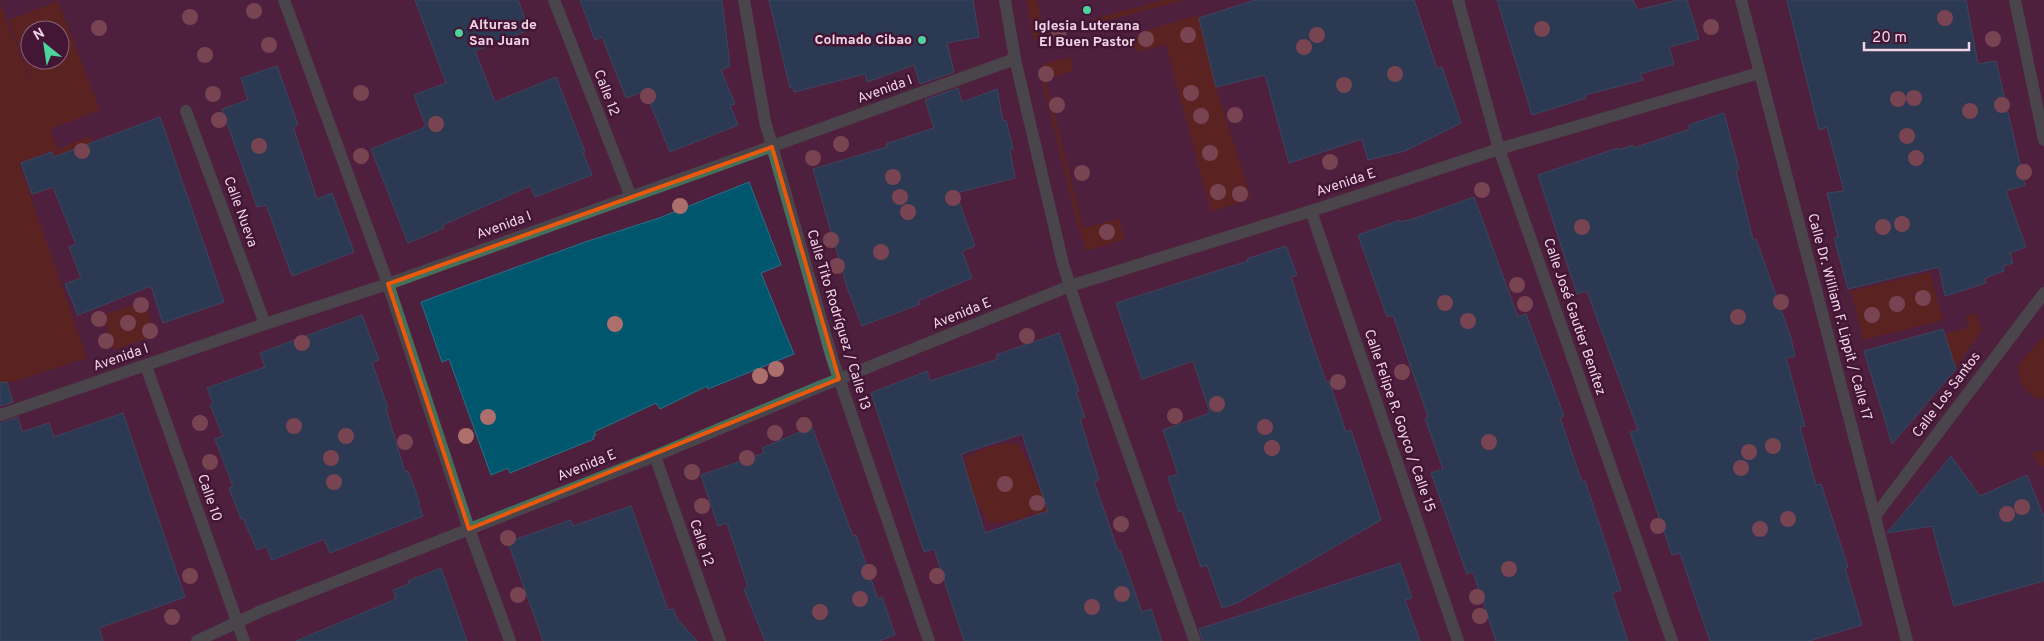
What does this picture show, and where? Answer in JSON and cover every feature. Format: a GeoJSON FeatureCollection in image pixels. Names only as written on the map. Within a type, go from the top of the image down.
{"type":"FeatureCollection","features":[{"type":"Feature","properties":{"kind":"street"},"geometry":{"type":"LineString","coordinates":[[284,0],[388,284],[469,528],[510,641]]}},
{"type":"Feature","properties":{"kind":"street","name":"Calle 12"},"geometry":{"type":"LineString","coordinates":[[554,0],[631,197]]}},
{"type":"Feature","properties":{"kind":"street","name":"Calle Tito Rodríguez / Calle 13"},"geometry":{"type":"LineString","coordinates":[[744,0],[765,121],[772,147],[839,379],[929,641]]}},
{"type":"Feature","properties":{"kind":"street"},"geometry":{"type":"LineString","coordinates":[[1005,0],[1015,59],[1063,264],[1195,641]]}},
{"type":"Feature","properties":{"kind":"street","name":"Calle José Gautier Benítez"},"geometry":{"type":"LineString","coordinates":[[1458,0],[1499,149],[1672,641]]}},
{"type":"Feature","properties":{"kind":"street","name":"Calle Dr. William F. Lippit / Calle 17"},"geometry":{"type":"LineString","coordinates":[[1741,0],[1907,641]]}},
{"type":"Feature","properties":{"kind":"street"},"geometry":{"type":"LineString","coordinates":[[2015,0],[2044,140]]}},
{"type":"Feature","properties":{"kind":"street","name":"Avenida I"},"geometry":{"type":"LineString","coordinates":[[0,415],[388,284],[1015,59]]}},
{"type":"Feature","properties":{"kind":"street","name":"Avenida E"},"geometry":{"type":"LineString","coordinates":[[197,641],[237,621],[655,456],[839,379],[1070,286],[1311,211],[1499,149],[1759,73]]}},
{"type":"Feature","properties":{"kind":"street","name":"Calle Nueva"},"geometry":{"type":"LineString","coordinates":[[186,111],[266,324]]}},
{"type":"Feature","properties":{"kind":"street","name":"Calle Felipe R. Goyco / Calle 15"},"geometry":{"type":"LineString","coordinates":[[1311,211],[1458,641]]}},
{"type":"Feature","properties":{"kind":"street","name":"Calle Los Santos"},"geometry":{"type":"LineString","coordinates":[[1875,516],[2044,293]]}},
{"type":"Feature","properties":{"kind":"street","name":"Calle 10"},"geometry":{"type":"LineString","coordinates":[[146,366],[244,641]]}},
{"type":"Feature","properties":{"kind":"street","name":"Calle 12"},"geometry":{"type":"LineString","coordinates":[[655,456],[720,641]]}},
{"type":"Feature","properties":{"kind":"highlighted area"},"geometry":{"type":"Polygon","coordinates":[[[772,147],[839,379],[469,529],[388,284],[772,147]]]}},
{"type":"Feature","properties":{"kind":"shaded area"},"geometry":{"type":"Polygon","coordinates":[[[1026,0],[1037,0],[1045,32],[1073,24],[1073,28],[1065,33],[1034,40],[1026,0]]]}},
{"type":"Feature","properties":{"kind":"shaded area"},"geometry":{"type":"Polygon","coordinates":[[[1163,0],[1185,0],[1098,23],[1090,20],[1163,0]]]}},
{"type":"Feature","properties":{"kind":"shaded area"},"geometry":{"type":"Polygon","coordinates":[[[58,1],[65,20],[20,20],[20,49],[9,20],[58,1]]]}},
{"type":"Feature","properties":{"kind":"shaded area"},"geometry":{"type":"Polygon","coordinates":[[[0,3],[20,54],[20,70],[26,70],[49,127],[28,70],[70,70],[70,32],[100,110],[50,129],[58,149],[89,136],[107,189],[60,167],[54,150],[19,163],[87,358],[0,386],[0,3]]]}},
{"type":"Feature","properties":{"kind":"shaded area"},"geometry":{"type":"Polygon","coordinates":[[[1198,15],[1216,87],[1251,198],[1211,212],[1166,45],[1140,52],[1133,48],[1131,42],[1151,29],[1198,15]]]}},
{"type":"Feature","properties":{"kind":"shaded area"},"geometry":{"type":"Polygon","coordinates":[[[1070,57],[1073,64],[1072,71],[1046,80],[1083,228],[1119,219],[1125,239],[1086,251],[1078,226],[1042,80],[1043,64],[1070,57]]]}},
{"type":"Feature","properties":{"kind":"shaded area"},"geometry":{"type":"Polygon","coordinates":[[[1930,272],[1943,320],[1863,340],[1851,291],[1930,272]]]}},
{"type":"Feature","properties":{"kind":"shaded area"},"geometry":{"type":"Polygon","coordinates":[[[144,301],[156,335],[114,350],[103,315],[144,301]]]}},
{"type":"Feature","properties":{"kind":"shaded area"},"geometry":{"type":"Polygon","coordinates":[[[1976,314],[1982,331],[1955,367],[1946,336],[1947,333],[1968,328],[1966,316],[1976,314]]]}},
{"type":"Feature","properties":{"kind":"shaded area"},"geometry":{"type":"Polygon","coordinates":[[[2044,336],[2044,397],[2040,399],[2023,386],[2019,376],[2018,365],[2044,336]]]}},
{"type":"Feature","properties":{"kind":"shaded area"},"geometry":{"type":"Polygon","coordinates":[[[1016,443],[1023,451],[1049,512],[1039,522],[1034,513],[1022,519],[989,524],[975,498],[966,498],[957,475],[967,468],[966,458],[972,454],[990,447],[1016,443]]]}},
{"type":"Feature","properties":{"kind":"shaded area"},"geometry":{"type":"Polygon","coordinates":[[[2037,451],[2044,451],[2044,467],[2039,464],[2033,454],[2037,451]]]}},
{"type":"Feature","properties":{"kind":"building"},"geometry":{"type":"Polygon","coordinates":[[[415,0],[518,0],[529,30],[475,51],[495,102],[556,77],[592,175],[535,197],[530,186],[443,225],[444,228],[408,243],[371,149],[426,127],[414,95],[446,83],[415,0]]]}},
{"type":"Feature","properties":{"kind":"building"},"geometry":{"type":"Polygon","coordinates":[[[580,0],[722,0],[730,66],[721,70],[735,104],[730,105],[738,125],[670,152],[645,91],[626,98],[602,37],[595,40],[580,0]]]}},
{"type":"Feature","properties":{"kind":"building"},"geometry":{"type":"Polygon","coordinates":[[[769,0],[973,0],[979,37],[947,43],[954,72],[920,84],[914,65],[867,82],[865,74],[794,92],[793,87],[790,88],[769,0]]]}},
{"type":"Feature","properties":{"kind":"building"},"geometry":{"type":"Polygon","coordinates":[[[1255,0],[1414,0],[1437,69],[1442,67],[1461,123],[1405,151],[1368,160],[1362,139],[1289,163],[1265,75],[1216,87],[1199,18],[1255,0]]]}},
{"type":"Feature","properties":{"kind":"building"},"geometry":{"type":"Polygon","coordinates":[[[1497,0],[1633,0],[1638,10],[1678,0],[1687,0],[1699,39],[1669,47],[1674,64],[1640,74],[1643,80],[1585,95],[1586,98],[1532,115],[1497,0]]]}},
{"type":"Feature","properties":{"kind":"building"},"geometry":{"type":"Polygon","coordinates":[[[1787,0],[1966,0],[1978,64],[1996,61],[2025,185],[2006,191],[2026,247],[2010,253],[2013,263],[2003,266],[2004,271],[1985,278],[1986,283],[1945,296],[1939,267],[1848,289],[1834,238],[1838,237],[1827,193],[1844,191],[1827,127],[1819,130],[1787,0]]]}},
{"type":"Feature","properties":{"kind":"building"},"geometry":{"type":"Polygon","coordinates":[[[277,66],[298,125],[293,127],[317,199],[332,193],[354,252],[292,276],[266,205],[257,207],[222,109],[248,100],[241,78],[277,66]]]}},
{"type":"Feature","properties":{"kind":"building"},"geometry":{"type":"Polygon","coordinates":[[[958,88],[962,102],[997,89],[1003,121],[1006,120],[1013,149],[1010,150],[1015,178],[956,193],[975,246],[962,251],[972,278],[918,301],[920,304],[862,326],[847,287],[813,169],[887,147],[886,144],[934,128],[925,100],[958,88]]]}},
{"type":"Feature","properties":{"kind":"building"},"geometry":{"type":"Polygon","coordinates":[[[1724,113],[1739,169],[1736,171],[1753,240],[1756,239],[1791,338],[1795,356],[1786,358],[1805,426],[1800,427],[1816,485],[1821,484],[1848,567],[1845,568],[1862,625],[1809,641],[1710,641],[1680,553],[1672,555],[1630,432],[1638,430],[1587,291],[1577,294],[1538,175],[1618,148],[1619,150],[1633,145],[1634,148],[1690,129],[1689,125],[1724,113]]]}},
{"type":"Feature","properties":{"kind":"building"},"geometry":{"type":"Polygon","coordinates":[[[160,117],[224,302],[163,323],[151,286],[78,315],[65,284],[81,278],[69,247],[76,244],[53,187],[32,194],[21,163],[52,152],[54,157],[160,117]]]}},
{"type":"Feature","properties":{"kind":"building"},"geometry":{"type":"Polygon","coordinates":[[[749,182],[781,265],[761,273],[794,354],[708,389],[707,386],[660,409],[656,403],[594,432],[596,435],[593,436],[594,439],[510,473],[508,468],[491,475],[449,359],[442,362],[421,302],[585,242],[659,218],[749,182]]]}},
{"type":"Feature","properties":{"kind":"building"},"geometry":{"type":"Polygon","coordinates":[[[1474,197],[1518,317],[1526,314],[1564,416],[1560,418],[1582,482],[1585,481],[1621,590],[1612,593],[1628,641],[1496,641],[1473,572],[1467,574],[1431,473],[1443,469],[1425,418],[1428,417],[1393,315],[1387,317],[1358,235],[1400,220],[1401,222],[1416,218],[1474,197]]]}},
{"type":"Feature","properties":{"kind":"building"},"geometry":{"type":"Polygon","coordinates":[[[1286,246],[1297,275],[1291,277],[1326,382],[1329,381],[1346,432],[1351,430],[1381,520],[1237,603],[1222,608],[1207,565],[1201,567],[1182,511],[1179,512],[1168,477],[1178,474],[1163,430],[1210,413],[1193,361],[1142,379],[1116,303],[1248,261],[1247,259],[1286,246]]]}},
{"type":"Feature","properties":{"kind":"building"},"geometry":{"type":"Polygon","coordinates":[[[362,315],[379,360],[372,363],[388,408],[386,409],[405,472],[408,471],[423,516],[330,553],[324,539],[272,560],[266,546],[257,550],[243,518],[241,519],[229,488],[233,486],[215,439],[223,436],[210,405],[213,403],[207,388],[265,367],[260,353],[362,315]]]}},
{"type":"Feature","properties":{"kind":"building"},"geometry":{"type":"Polygon","coordinates":[[[1943,329],[1956,369],[1892,444],[1864,351],[1943,329]]]}},
{"type":"Feature","properties":{"kind":"building"},"geometry":{"type":"Polygon","coordinates":[[[1059,333],[1079,391],[1076,392],[1085,417],[1080,419],[1099,480],[1094,481],[1118,551],[1120,550],[1142,612],[1151,609],[1162,641],[964,641],[934,549],[924,552],[871,393],[927,371],[930,381],[998,359],[996,355],[1059,333]],[[1022,434],[961,454],[985,533],[1048,511],[1022,434]]]}},
{"type":"Feature","properties":{"kind":"building"},"geometry":{"type":"Polygon","coordinates":[[[7,382],[13,402],[0,406],[0,383],[7,382]]]}},
{"type":"Feature","properties":{"kind":"building"},"geometry":{"type":"Polygon","coordinates":[[[123,413],[185,597],[99,628],[103,641],[0,641],[0,423],[18,417],[22,432],[49,423],[54,437],[123,413]]]}},
{"type":"Feature","properties":{"kind":"building"},"geometry":{"type":"Polygon","coordinates":[[[812,427],[853,536],[856,535],[878,599],[882,597],[895,635],[879,641],[765,641],[744,589],[748,587],[727,523],[718,526],[701,475],[764,453],[762,448],[812,427]]]}},
{"type":"Feature","properties":{"kind":"building"},"geometry":{"type":"Polygon","coordinates":[[[1951,456],[1980,496],[2027,475],[2044,517],[2044,581],[1954,606],[1932,526],[1887,533],[1951,456]]]}},
{"type":"Feature","properties":{"kind":"building"},"geometry":{"type":"Polygon","coordinates":[[[631,506],[668,610],[673,609],[678,620],[697,641],[543,641],[508,542],[571,520],[573,526],[631,506]]]}},
{"type":"Feature","properties":{"kind":"building"},"geometry":{"type":"Polygon","coordinates":[[[1400,563],[1412,598],[1405,600],[1420,641],[1203,641],[1199,629],[1400,563]]]}},
{"type":"Feature","properties":{"kind":"building"},"geometry":{"type":"Polygon","coordinates":[[[441,568],[467,641],[296,641],[396,599],[393,590],[409,584],[408,581],[441,568]]]}},
{"type":"Feature","properties":{"kind":"place","name":"Iglesia Luterana El Buen Pastor"},"geometry":{"type":"Point","coordinates":[1087,10]}},
{"type":"Feature","properties":{"kind":"place","name":"Alturas de San Juan"},"geometry":{"type":"Point","coordinates":[459,33]}},
{"type":"Feature","properties":{"kind":"place","name":"Colmado Cibao"},"geometry":{"type":"Point","coordinates":[922,40]}}]}
